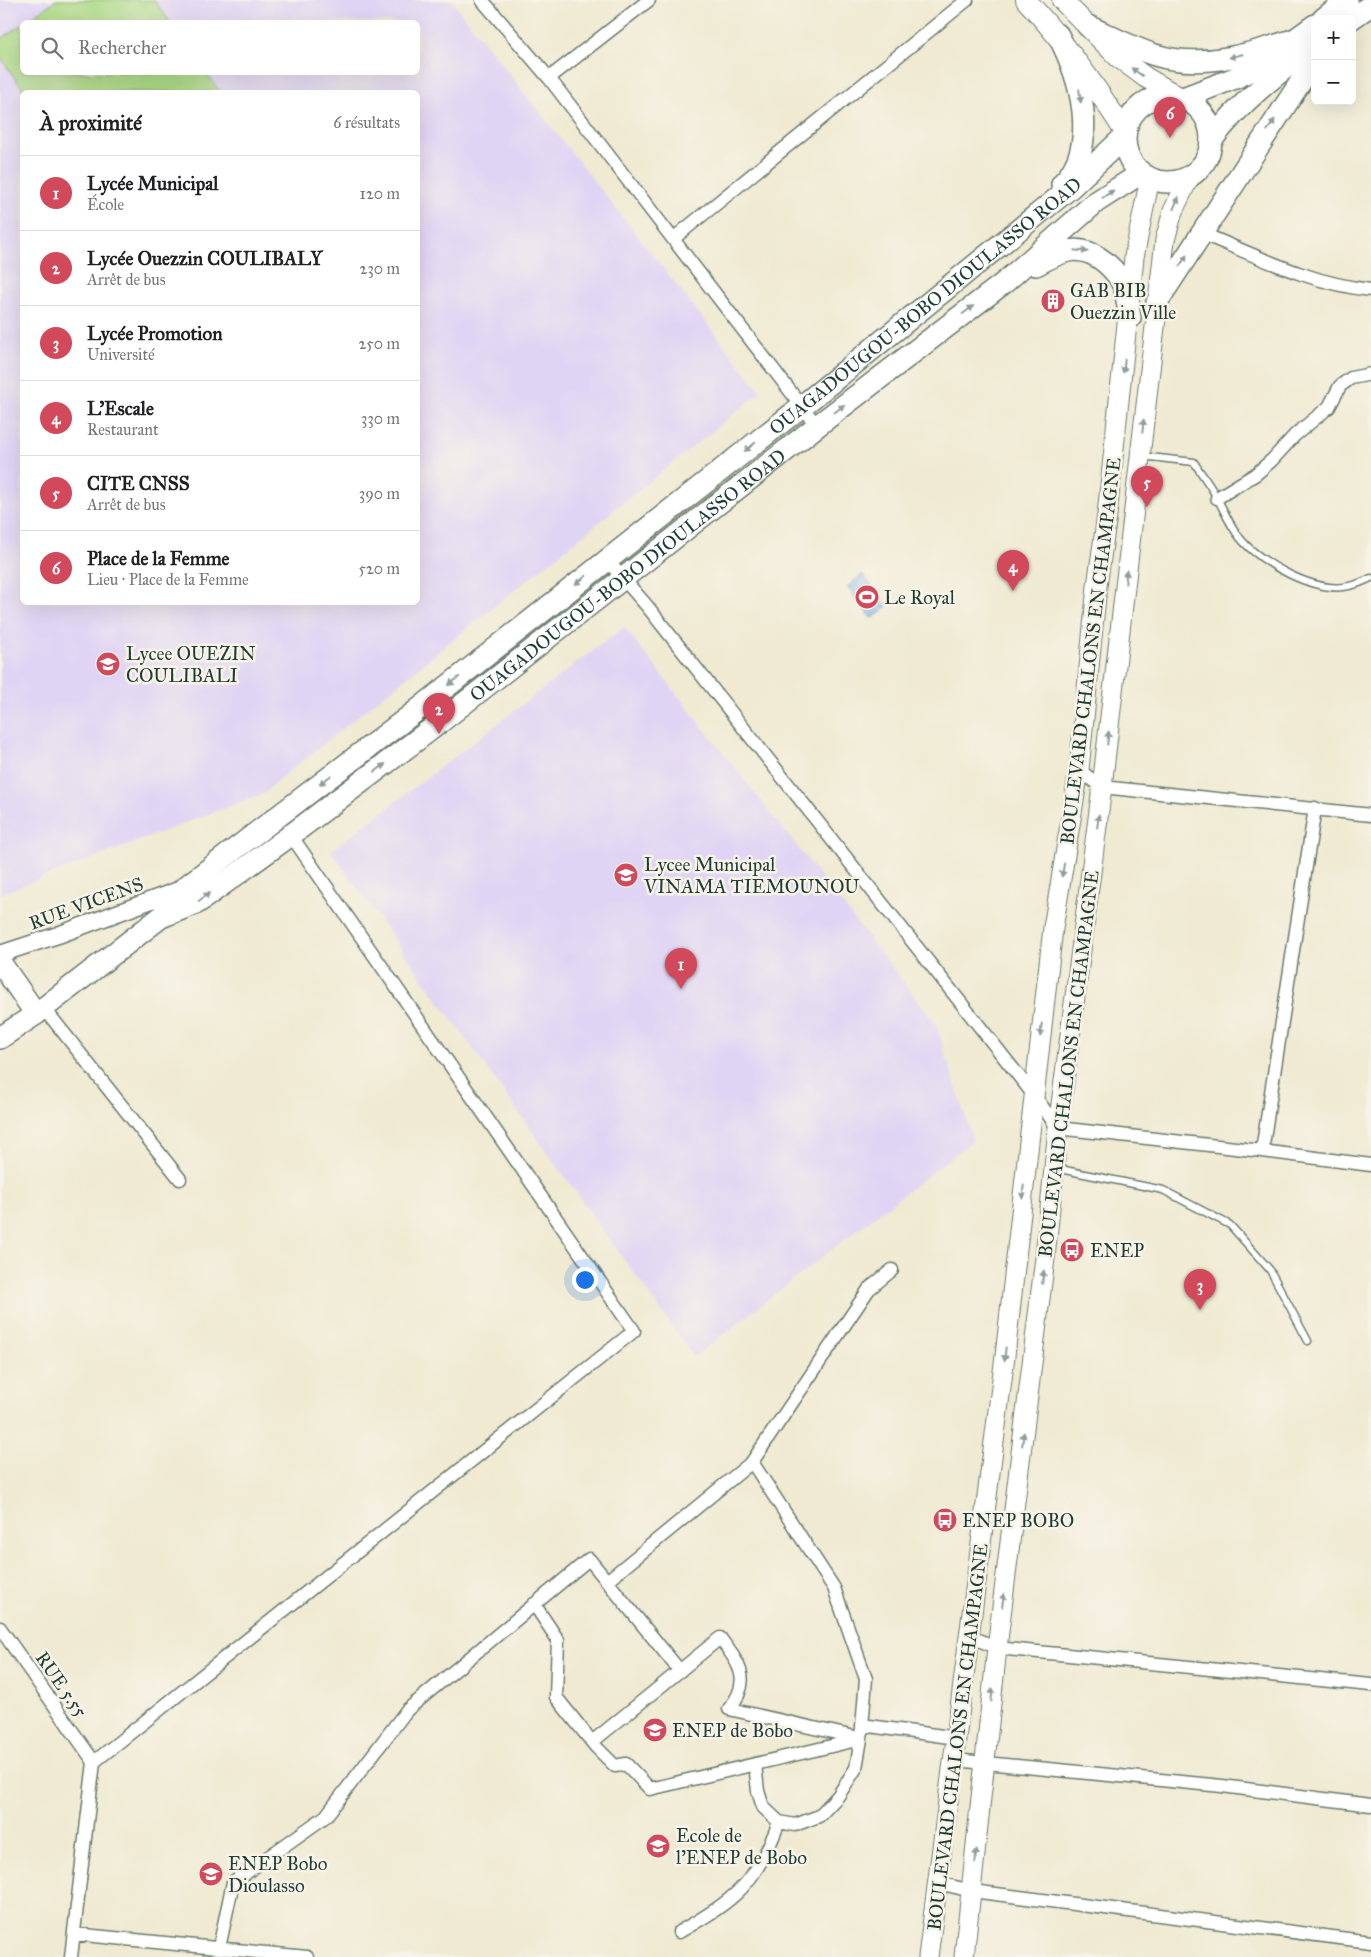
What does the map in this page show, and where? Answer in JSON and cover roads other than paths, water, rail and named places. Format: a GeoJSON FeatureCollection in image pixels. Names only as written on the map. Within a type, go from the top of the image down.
{"type":"FeatureCollection","features":[{"type":"Feature","properties":{"kind":"highway"},"geometry":{"type":"LineString","coordinates":[[1331,15],[1348,7],[1371,5]]}},
{"type":"Feature","properties":{"kind":"highway"},"geometry":{"type":"LineString","coordinates":[[1088,26],[1157,56],[1197,61],[1228,59],[1310,36]]}},
{"type":"Feature","properties":{"kind":"highway"},"geometry":{"type":"LineString","coordinates":[[1007,239],[1071,174],[1078,162],[1082,122],[1079,88],[1075,72],[1058,35]]}},
{"type":"Feature","properties":{"kind":"highway"},"geometry":{"type":"LineString","coordinates":[[1181,97],[1201,110],[1210,130],[1211,141],[1205,161],[1190,176],[1170,182],[1145,176],[1129,160],[1125,149],[1124,134],[1130,118],[1138,107],[1150,99],[1164,96],[1181,97],[1236,78],[1310,36]]}},
{"type":"Feature","properties":{"kind":"highway"},"geometry":{"type":"LineString","coordinates":[[1211,141],[1236,110],[1310,36]]}},
{"type":"Feature","properties":{"kind":"highway"},"geometry":{"type":"LineString","coordinates":[[1157,302],[1311,66]]}},
{"type":"Feature","properties":{"kind":"highway","name":"OUAGADOUGOU-BOBO DIOULASSO ROAD"},"geometry":{"type":"LineString","coordinates":[[161,917],[184,888],[415,712],[801,407],[1083,177],[1124,134]]}},
{"type":"Feature","properties":{"kind":"highway","name":"OUAGADOUGOU-BOBO DIOULASSO ROAD"},"geometry":{"type":"LineString","coordinates":[[161,917],[196,903],[292,836],[434,727],[816,426],[1005,282],[1096,202],[1145,176]]}},
{"type":"Feature","properties":{"kind":"highway"},"geometry":{"type":"LineString","coordinates":[[1005,282],[1060,253],[1073,250],[1088,251],[1115,271],[1124,288],[1130,318]]}},
{"type":"Feature","properties":{"kind":"highway"},"geometry":{"type":"LineString","coordinates":[[0,1038],[40,1011],[161,917]]}},
{"type":"Feature","properties":{"kind":"highway"},"geometry":{"type":"LineString","coordinates":[[0,962],[40,1011]]}},
{"type":"Feature","properties":{"kind":"main road"},"geometry":{"type":"LineString","coordinates":[[1026,0],[1058,35],[1087,73],[1124,134]]}},
{"type":"Feature","properties":{"kind":"main road"},"geometry":{"type":"LineString","coordinates":[[1062,0],[1133,69],[1181,97]]}},
{"type":"Feature","properties":{"kind":"main road","name":"BOULEVARD CHALONS EN CHAMPAGNE"},"geometry":{"type":"LineString","coordinates":[[928,1957],[955,1760],[1005,1356],[1053,928],[1079,770],[1097,586],[1107,515],[1130,318],[1134,257],[1145,176]]}},
{"type":"Feature","properties":{"kind":"main road","name":"BOULEVARD CHALONS EN CHAMPAGNE"},"geometry":{"type":"LineString","coordinates":[[964,1957],[997,1648],[1045,1258],[1058,1128],[1102,787],[1162,260],[1173,211],[1190,176]]}},
{"type":"Feature","properties":{"kind":"main road"},"geometry":{"type":"LineString","coordinates":[[1134,257],[1162,260]]}},
{"type":"Feature","properties":{"kind":"street"},"geometry":{"type":"LineString","coordinates":[[482,0],[548,78],[816,426]]}},
{"type":"Feature","properties":{"kind":"street"},"geometry":{"type":"LineString","coordinates":[[548,78],[649,0]]}},
{"type":"Feature","properties":{"kind":"street"},"geometry":{"type":"LineString","coordinates":[[673,239],[968,0]]}},
{"type":"Feature","properties":{"kind":"street"},"geometry":{"type":"LineString","coordinates":[[1201,233],[1309,278],[1346,288],[1371,290]]}},
{"type":"Feature","properties":{"kind":"street"},"geometry":{"type":"LineString","coordinates":[[1217,498],[1256,474],[1272,460],[1295,435],[1330,407],[1340,386],[1352,378],[1371,374]]}},
{"type":"Feature","properties":{"kind":"street"},"geometry":{"type":"LineString","coordinates":[[607,560],[1033,1094],[1058,1128],[1262,1150],[1371,1165]]}},
{"type":"Feature","properties":{"kind":"street"},"geometry":{"type":"LineString","coordinates":[[1079,770],[1102,787],[1371,815]]}},
{"type":"Feature","properties":{"kind":"street"},"geometry":{"type":"LineString","coordinates":[[1262,1150],[1314,808]]}},
{"type":"Feature","properties":{"kind":"street"},"geometry":{"type":"LineString","coordinates":[[71,1957],[94,1762],[634,1331],[277,816]]}},
{"type":"Feature","properties":{"kind":"street","name":"RUE VICENS"},"geometry":{"type":"LineString","coordinates":[[0,954],[58,935],[184,888]]}},
{"type":"Feature","properties":{"kind":"street"},"geometry":{"type":"LineString","coordinates":[[40,1011],[180,1179]]}},
{"type":"Feature","properties":{"kind":"street"},"geometry":{"type":"LineString","coordinates":[[607,1581],[752,1462],[869,1290],[892,1270]]}},
{"type":"Feature","properties":{"kind":"street"},"geometry":{"type":"LineString","coordinates":[[752,1462],[834,1588],[866,1679],[861,1739],[856,1768],[838,1796],[819,1816],[795,1825],[779,1822],[763,1807],[758,1791],[754,1764]]}},
{"type":"Feature","properties":{"kind":"street"},"geometry":{"type":"LineString","coordinates":[[219,1948],[233,1882],[326,1816],[407,1710],[589,1559],[680,1671]]}},
{"type":"Feature","properties":{"kind":"street"},"geometry":{"type":"LineString","coordinates":[[534,1604],[558,1640],[556,1697],[592,1742],[615,1766],[626,1764],[650,1789],[861,1739]]}},
{"type":"Feature","properties":{"kind":"street","name":"RUE 5.55"},"geometry":{"type":"LineString","coordinates":[[0,1628],[94,1762]]}},
{"type":"Feature","properties":{"kind":"street"},"geometry":{"type":"LineString","coordinates":[[970,1636],[997,1648],[1371,1686]]}},
{"type":"Feature","properties":{"kind":"street"},"geometry":{"type":"LineString","coordinates":[[592,1742],[720,1638],[740,1664],[739,1696],[729,1708],[861,1739]]}},
{"type":"Feature","properties":{"kind":"street"},"geometry":{"type":"LineString","coordinates":[[862,1725],[957,1738]]}},
{"type":"Feature","properties":{"kind":"street"},"geometry":{"type":"LineString","coordinates":[[955,1760],[1222,1786],[1371,1805]]}},
{"type":"Feature","properties":{"kind":"street"},"geometry":{"type":"LineString","coordinates":[[679,1932],[719,1909],[737,1895],[754,1876],[768,1853],[779,1822]]}},
{"type":"Feature","properties":{"kind":"street"},"geometry":{"type":"LineString","coordinates":[[938,1883],[972,1891],[1371,1942]]}},
{"type":"Feature","properties":{"kind":"street"},"geometry":{"type":"LineString","coordinates":[[74,1934],[307,1957]]}},
{"type":"Feature","properties":{"kind":"lane"},"geometry":{"type":"LineString","coordinates":[[1140,456],[1194,462],[1241,540],[1267,563],[1294,576],[1323,586],[1348,587],[1371,578]]}},
{"type":"Feature","properties":{"kind":"lane"},"geometry":{"type":"LineString","coordinates":[[1054,1168],[1163,1190],[1230,1225],[1270,1270],[1308,1341]]}},
{"type":"Feature","properties":{"kind":"water","name":"Le Royal"},"geometry":{"type":"Polygon","coordinates":[[[863,574],[887,607],[872,619],[847,587],[863,574]]]}},
{"type":"Feature","properties":{"kind":"place","name":"Place de la Femme"},"geometry":{"type":"Point","coordinates":[1170,138]}},
{"type":"Feature","properties":{"kind":"place","name":"GAB BIB Ouezzin Ville"},"geometry":{"type":"Point","coordinates":[1053,301]}},
{"type":"Feature","properties":{"kind":"place","name":"CITE CNSS"},"geometry":{"type":"Point","coordinates":[1147,507]}},
{"type":"Feature","properties":{"kind":"place","name":"L'Escale"},"geometry":{"type":"Point","coordinates":[1013,591]}},
{"type":"Feature","properties":{"kind":"place","name":"Le Royal"},"geometry":{"type":"Point","coordinates":[867,597]}},
{"type":"Feature","properties":{"kind":"place","name":"Lycee OUEZIN COULIBALI"},"geometry":{"type":"Point","coordinates":[108,664]}},
{"type":"Feature","properties":{"kind":"place","name":"Lycée Ouezzin COULIBALY"},"geometry":{"type":"Point","coordinates":[439,734]}},
{"type":"Feature","properties":{"kind":"place","name":"Lycee Municipal VINAMA TIEMOUNOU"},"geometry":{"type":"Point","coordinates":[626,875]}},
{"type":"Feature","properties":{"kind":"place","name":"Lycée Municipal"},"geometry":{"type":"Point","coordinates":[681,989]}},
{"type":"Feature","properties":{"kind":"place","name":"ENEP"},"geometry":{"type":"Point","coordinates":[1072,1250]}},
{"type":"Feature","properties":{"kind":"place","name":"Lycée Promotion"},"geometry":{"type":"Point","coordinates":[1200,1310]}},
{"type":"Feature","properties":{"kind":"place","name":"ENEP BOBO"},"geometry":{"type":"Point","coordinates":[945,1520]}},
{"type":"Feature","properties":{"kind":"place","name":"ENEP de Bobo"},"geometry":{"type":"Point","coordinates":[655,1730]}},
{"type":"Feature","properties":{"kind":"place","name":"Ecole de l'ENEP de Bobo"},"geometry":{"type":"Point","coordinates":[658,1846]}},
{"type":"Feature","properties":{"kind":"place","name":"ENEP Bobo Dioulasso"},"geometry":{"type":"Point","coordinates":[211,1874]}}]}
